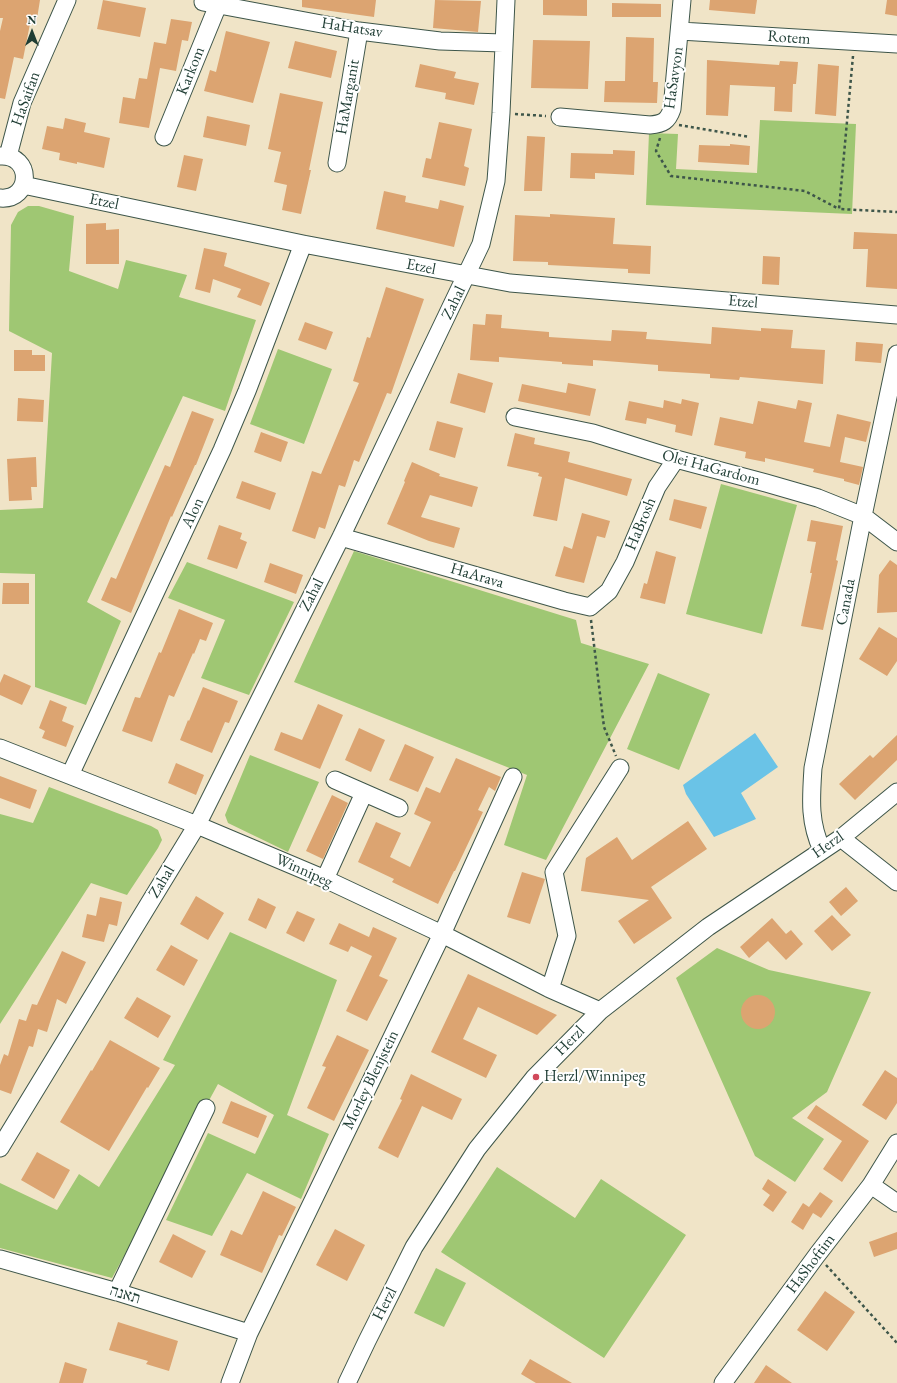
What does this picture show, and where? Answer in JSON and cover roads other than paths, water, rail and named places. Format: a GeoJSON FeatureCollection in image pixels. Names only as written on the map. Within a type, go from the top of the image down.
{"type":"FeatureCollection","features":[{"type":"Feature","properties":{"kind":"street","name":"HaSaifan"},"geometry":{"type":"LineString","coordinates":[[4,156],[22,103],[67,0]]}},
{"type":"Feature","properties":{"kind":"street","name":"Zahal"},"geometry":{"type":"LineString","coordinates":[[0,1148],[197,825],[341,537],[481,244],[496,180],[501,113],[506,0]]}},
{"type":"Feature","properties":{"kind":"street","name":"HaSavyon"},"geometry":{"type":"LineString","coordinates":[[560,118],[650,125],[665,122],[670,116],[672,109],[682,0]]}},
{"type":"Feature","properties":{"kind":"street","name":"HaHatsav"},"geometry":{"type":"LineString","coordinates":[[211,3],[359,31],[440,41],[503,44]]}},
{"type":"Feature","properties":{"kind":"street","name":"Karkom"},"geometry":{"type":"LineString","coordinates":[[164,136],[211,3]]}},
{"type":"Feature","properties":{"kind":"street","name":"HaMarganit"},"geometry":{"type":"LineString","coordinates":[[337,164],[359,31]]}},
{"type":"Feature","properties":{"kind":"street","name":"Rotem"},"geometry":{"type":"LineString","coordinates":[[680,31],[897,44]]}},
{"type":"Feature","properties":{"kind":"street"},"geometry":{"type":"LineString","coordinates":[[0,204],[0,198],[12,196],[18,193],[23,185],[24,175],[23,168],[19,162],[14,158],[4,156]]}},
{"type":"Feature","properties":{"kind":"street","name":"Etzel"},"geometry":{"type":"LineString","coordinates":[[23,185],[303,244],[510,283],[897,315]]}},
{"type":"Feature","properties":{"kind":"street","name":"Alon"},"geometry":{"type":"LineString","coordinates":[[70,775],[222,450],[303,244]]}},
{"type":"Feature","properties":{"kind":"street","name":"Canada"},"geometry":{"type":"LineString","coordinates":[[822,850],[815,836],[811,808],[813,768],[897,354]]}},
{"type":"Feature","properties":{"kind":"street","name":"Olei HaGardom"},"geometry":{"type":"LineString","coordinates":[[516,417],[594,433],[676,459],[810,496],[863,516],[897,542]]}},
{"type":"Feature","properties":{"kind":"street","name":"HaBrosh"},"geometry":{"type":"LineString","coordinates":[[590,607],[609,591],[625,562],[657,487],[676,459]]}},
{"type":"Feature","properties":{"kind":"street","name":"HaArava"},"geometry":{"type":"LineString","coordinates":[[341,537],[564,601],[590,607]]}},
{"type":"Feature","properties":{"kind":"street","name":"Winnipeg"},"geometry":{"type":"LineString","coordinates":[[0,748],[197,825],[325,879],[442,934],[550,989],[600,1011]]}},
{"type":"Feature","properties":{"kind":"street"},"geometry":{"type":"LineString","coordinates":[[550,989],[567,936],[554,872],[620,768]]}},
{"type":"Feature","properties":{"kind":"street","name":"Morley Blenjstein"},"geometry":{"type":"LineString","coordinates":[[230,1383],[249,1333],[442,934],[513,777]]}},
{"type":"Feature","properties":{"kind":"street"},"geometry":{"type":"LineString","coordinates":[[335,780],[399,808]]}},
{"type":"Feature","properties":{"kind":"street","name":"Herzl"},"geometry":{"type":"LineString","coordinates":[[347,1383],[414,1247],[477,1149],[534,1078],[600,1011],[708,927],[840,838],[897,792]]}},
{"type":"Feature","properties":{"kind":"street"},"geometry":{"type":"LineString","coordinates":[[325,879],[364,793]]}},
{"type":"Feature","properties":{"kind":"street"},"geometry":{"type":"LineString","coordinates":[[840,838],[897,882]]}},
{"type":"Feature","properties":{"kind":"street"},"geometry":{"type":"LineString","coordinates":[[117,1292],[206,1108]]}},
{"type":"Feature","properties":{"kind":"street","name":"HaShoftim"},"geometry":{"type":"LineString","coordinates":[[723,1383],[817,1255],[871,1185],[897,1143]]}},
{"type":"Feature","properties":{"kind":"street"},"geometry":{"type":"LineString","coordinates":[[871,1185],[897,1203]]}},
{"type":"Feature","properties":{"kind":"street","name":"תאנה"},"geometry":{"type":"LineString","coordinates":[[0,1259],[117,1292],[249,1333]]}},
{"type":"Feature","properties":{"kind":"water"},"geometry":{"type":"Polygon","coordinates":[[[755,733],[778,767],[741,793],[756,819],[714,837],[686,794],[683,785],[755,733]]]}},
{"type":"Feature","properties":{"kind":"place","name":"Herzl/Winnipeg"},"geometry":{"type":"Point","coordinates":[536,1077]}}]}
